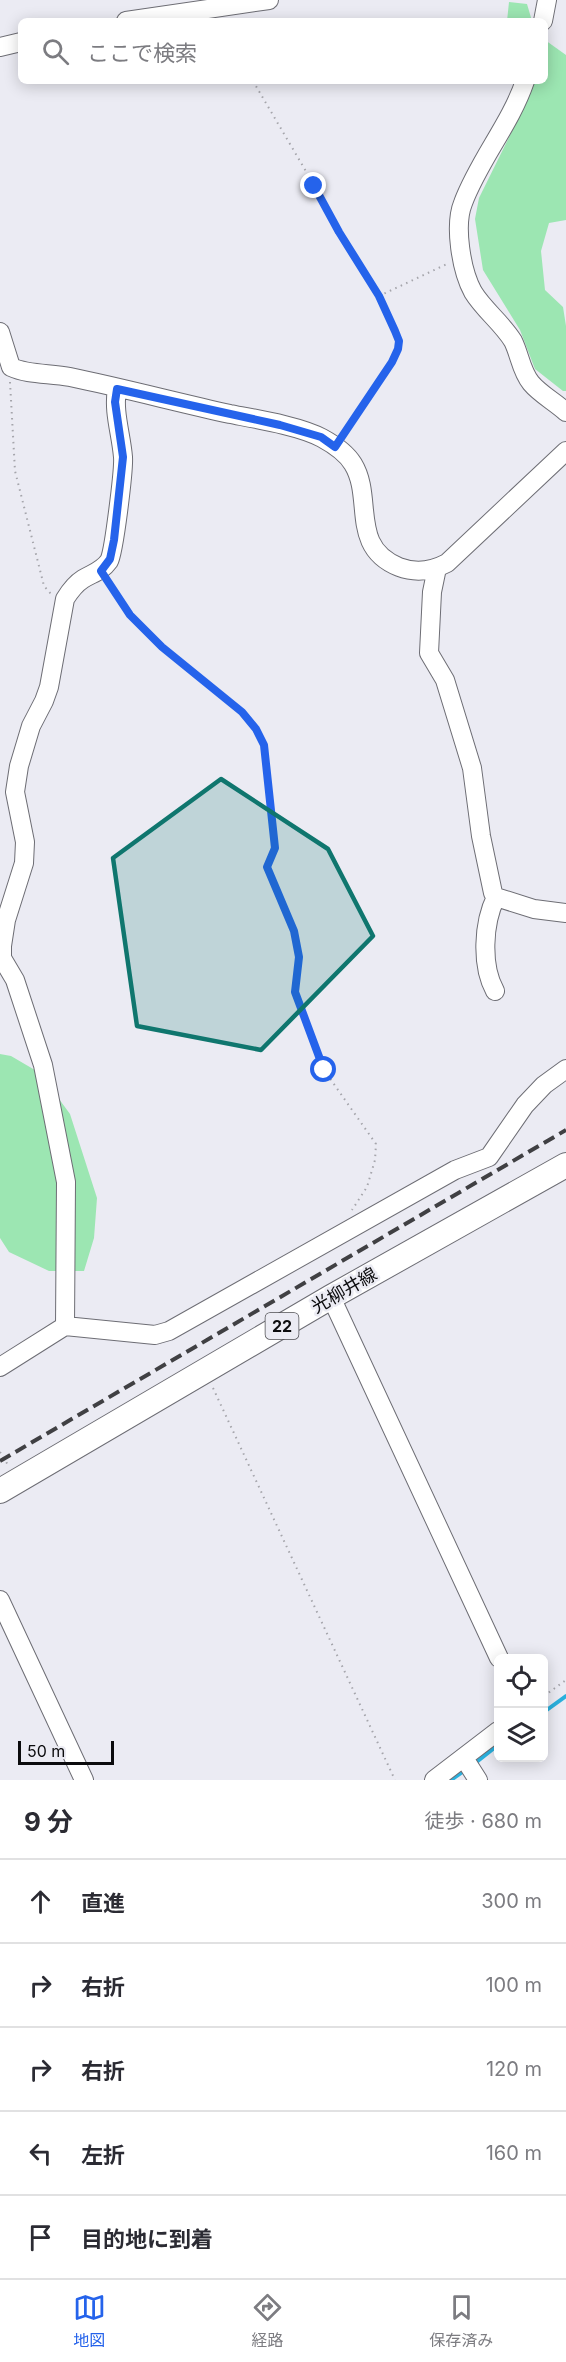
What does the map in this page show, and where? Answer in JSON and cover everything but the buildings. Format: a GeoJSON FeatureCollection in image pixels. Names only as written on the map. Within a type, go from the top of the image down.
{"type":"FeatureCollection","features":[{"type":"Feature","properties":{"kind":"main road","name":"光柳井線"},"geometry":{"type":"LineString","coordinates":[[0,1491],[331,1297],[566,1165]]}},
{"type":"Feature","properties":{"kind":"street"},"geometry":{"type":"LineString","coordinates":[[146,18],[269,0]]}},
{"type":"Feature","properties":{"kind":"street"},"geometry":{"type":"LineString","coordinates":[[544,18],[547,0]]}},
{"type":"Feature","properties":{"kind":"street"},"geometry":{"type":"LineString","coordinates":[[0,47],[18,43]]}},
{"type":"Feature","properties":{"kind":"street"},"geometry":{"type":"LineString","coordinates":[[524,84],[504,129],[485,158],[462,204],[458,224],[463,258],[473,291],[504,328],[532,384],[566,412]]}},
{"type":"Feature","properties":{"kind":"street"},"geometry":{"type":"LineString","coordinates":[[0,332],[11,367],[17,370],[55,374],[280,425],[321,437],[353,464],[359,479],[368,537],[378,553],[392,564],[405,569],[418,571],[437,568],[455,556],[566,451]]}},
{"type":"Feature","properties":{"kind":"street"},"geometry":{"type":"LineString","coordinates":[[65,1326],[66,1182],[63,1160],[43,1065],[15,980],[3,958],[2,946],[6,920],[24,863],[24,842],[15,792],[19,766],[31,726],[49,687],[65,599],[73,587],[83,579],[101,571],[110,559],[114,540],[123,457],[115,402],[117,389]]}},
{"type":"Feature","properties":{"kind":"street"},"geometry":{"type":"LineString","coordinates":[[437,568],[432,592],[429,653],[446,680],[472,768],[481,836],[496,897],[492,904],[485,961],[488,978],[495,991]]}},
{"type":"Feature","properties":{"kind":"street"},"geometry":{"type":"LineString","coordinates":[[496,897],[534,909],[566,913]]}},
{"type":"Feature","properties":{"kind":"street"},"geometry":{"type":"LineString","coordinates":[[0,1367],[65,1326],[155,1335],[170,1331],[455,1170],[489,1157],[525,1105],[544,1085],[566,1069]]}},
{"type":"Feature","properties":{"kind":"street"},"geometry":{"type":"LineString","coordinates":[[331,1297],[497,1654]]}},
{"type":"Feature","properties":{"kind":"street"},"geometry":{"type":"LineString","coordinates":[[0,1600],[84,1780]]}},
{"type":"Feature","properties":{"kind":"street"},"geometry":{"type":"LineString","coordinates":[[434,1780],[470,1768],[494,1736]]}},
{"type":"Feature","properties":{"kind":"path"},"geometry":{"type":"LineString","coordinates":[[255,84],[324,202],[339,232],[379,296],[399,341],[398,349],[335,447]]}},
{"type":"Feature","properties":{"kind":"path"},"geometry":{"type":"LineString","coordinates":[[379,296],[463,258]]}},
{"type":"Feature","properties":{"kind":"path"},"geometry":{"type":"LineString","coordinates":[[11,367],[10,390],[15,471],[21,500],[44,586],[51,594],[65,599]]}},
{"type":"Feature","properties":{"kind":"path"},"geometry":{"type":"LineString","coordinates":[[101,571],[130,615],[162,647],[242,712],[256,729],[264,745],[275,848],[267,867],[294,931],[299,957],[295,992],[324,1070],[376,1144],[375,1160],[367,1187],[350,1212]]}},
{"type":"Feature","properties":{"kind":"path"},"geometry":{"type":"LineString","coordinates":[[205,1371],[395,1780]]}},
{"type":"Feature","properties":{"kind":"path"},"geometry":{"type":"LineString","coordinates":[[548,1693],[566,1680]]}},
{"type":"Feature","properties":{"kind":"highlighted area"},"geometry":{"type":"Polygon","coordinates":[[[221,779],[328,849],[373,936],[261,1050],[137,1026],[113,858],[221,779]]]}},
{"type":"Feature","properties":{"kind":"green space"},"geometry":{"type":"Polygon","coordinates":[[[509,2],[527,4],[531,18],[507,18],[509,2]]]}},
{"type":"Feature","properties":{"kind":"green space"},"geometry":{"type":"Polygon","coordinates":[[[548,42],[566,55],[566,220],[549,223],[541,251],[545,290],[563,307],[566,326],[566,391],[535,369],[520,330],[483,270],[475,219],[479,198],[517,121],[514,84],[548,84],[548,42]]]}},
{"type":"Feature","properties":{"kind":"green space"},"geometry":{"type":"Polygon","coordinates":[[[0,1054],[11,1056],[40,1073],[70,1114],[97,1198],[94,1238],[84,1271],[49,1271],[9,1252],[0,1238],[0,1054]]]}},
{"type":"Feature","properties":{"kind":"waterway"},"geometry":{"type":"LineString","coordinates":[[548,1709],[566,1696]]}},
{"type":"Feature","properties":{"kind":"waterway"},"geometry":{"type":"LineString","coordinates":[[474,1764],[494,1748]]}},
{"type":"Feature","properties":{"kind":"waterway"},"geometry":{"type":"LineString","coordinates":[[451,1780],[465,1770]]}},
{"type":"Feature","properties":{"kind":"railway"},"geometry":{"type":"LineString","coordinates":[[0,1461],[566,1130]]}},
{"type":"Feature","properties":{"kind":"route"},"geometry":{"type":"LineString","coordinates":[[314,186],[339,232],[379,296],[395,331],[399,341],[392,362],[335,447],[321,437],[280,425],[117,389],[115,402],[123,457],[114,540],[110,559],[101,571],[130,615],[162,647],[242,712],[256,729],[264,745],[275,848],[267,867],[294,931],[299,957],[295,992],[324,1070]]}}]}
